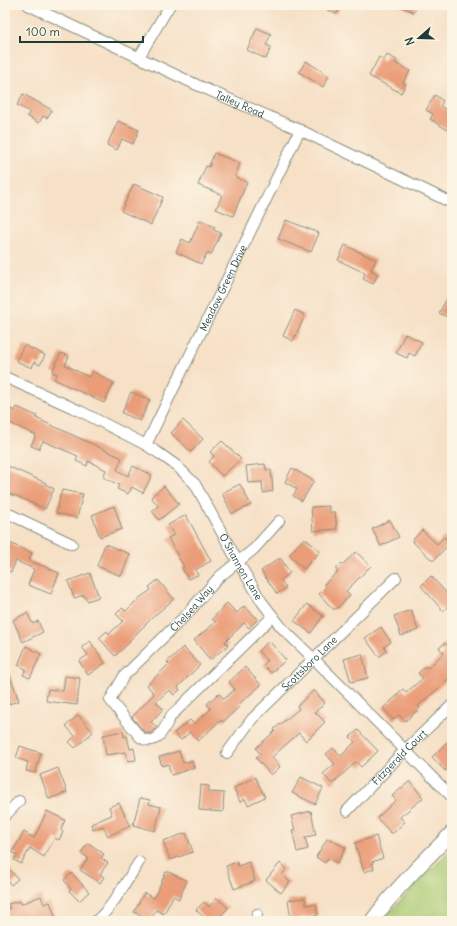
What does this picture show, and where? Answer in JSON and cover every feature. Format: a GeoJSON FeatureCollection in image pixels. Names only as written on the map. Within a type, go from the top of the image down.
{"type":"FeatureCollection","features":[{"type":"Feature","properties":{"kind":"main road"},"geometry":{"type":"LineString","coordinates":[[372,921],[379,910],[452,833]]}},
{"type":"Feature","properties":{"kind":"street","name":"Talley Road"},"geometry":{"type":"LineString","coordinates":[[28,5],[197,85],[300,130],[452,203]]}},
{"type":"Feature","properties":{"kind":"street"},"geometry":{"type":"LineString","coordinates":[[139,57],[170,5]]}},
{"type":"Feature","properties":{"kind":"street","name":"Meadow Green Drive"},"geometry":{"type":"LineString","coordinates":[[146,445],[300,130]]}},
{"type":"Feature","properties":{"kind":"street","name":"O Shannon Lane"},"geometry":{"type":"LineString","coordinates":[[5,376],[80,411],[146,445],[177,466],[194,484],[262,602],[282,628],[452,797]]}},
{"type":"Feature","properties":{"kind":"street"},"geometry":{"type":"LineString","coordinates":[[5,512],[72,544]]}},
{"type":"Feature","properties":{"kind":"street","name":"Chelsea Way"},"geometry":{"type":"LineString","coordinates":[[273,616],[171,716],[162,732],[156,738],[148,740],[140,736],[110,700],[124,676],[187,614],[219,577],[254,549],[279,521]]}},
{"type":"Feature","properties":{"kind":"street","name":"Scottsboro Lane"},"geometry":{"type":"LineString","coordinates":[[227,753],[252,719],[396,578]]}},
{"type":"Feature","properties":{"kind":"street","name":"Fitzgerald Court"},"geometry":{"type":"LineString","coordinates":[[347,811],[405,750],[452,705]]}},
{"type":"Feature","properties":{"kind":"street"},"geometry":{"type":"LineString","coordinates":[[5,816],[19,801]]}},
{"type":"Feature","properties":{"kind":"street"},"geometry":{"type":"LineString","coordinates":[[96,921],[119,893],[139,862]]}},
{"type":"Feature","properties":{"kind":"green space"},"geometry":{"type":"Polygon","coordinates":[[[452,848],[452,921],[382,921],[386,916],[452,848]]]}},
{"type":"Feature","properties":{"kind":"building"},"geometry":{"type":"Polygon","coordinates":[[[329,5],[341,5],[337,14],[327,10],[329,5]]]}},
{"type":"Feature","properties":{"kind":"building"},"geometry":{"type":"Polygon","coordinates":[[[398,5],[417,5],[414,12],[398,5]]]}},
{"type":"Feature","properties":{"kind":"building"},"geometry":{"type":"Polygon","coordinates":[[[257,28],[271,34],[266,45],[271,47],[266,59],[247,50],[257,28]]]}},
{"type":"Feature","properties":{"kind":"building"},"geometry":{"type":"Polygon","coordinates":[[[387,55],[397,60],[395,63],[410,71],[403,83],[406,84],[401,93],[369,76],[379,57],[384,60],[387,55]]]}},
{"type":"Feature","properties":{"kind":"building"},"geometry":{"type":"Polygon","coordinates":[[[306,61],[329,76],[323,87],[299,72],[306,61]]]}},
{"type":"Feature","properties":{"kind":"building"},"geometry":{"type":"Polygon","coordinates":[[[23,94],[52,110],[47,118],[43,116],[39,123],[27,116],[30,112],[17,105],[23,94]]]}},
{"type":"Feature","properties":{"kind":"building"},"geometry":{"type":"Polygon","coordinates":[[[435,95],[443,101],[440,106],[452,113],[452,133],[430,119],[433,114],[426,110],[435,95]]]}},
{"type":"Feature","properties":{"kind":"building"},"geometry":{"type":"Polygon","coordinates":[[[118,121],[139,130],[133,144],[122,139],[117,150],[107,145],[118,121]]]}},
{"type":"Feature","properties":{"kind":"building"},"geometry":{"type":"Polygon","coordinates":[[[214,153],[240,163],[235,177],[247,182],[233,216],[216,209],[222,195],[198,185],[206,166],[209,167],[214,153]]]}},
{"type":"Feature","properties":{"kind":"building"},"geometry":{"type":"Polygon","coordinates":[[[134,184],[163,197],[151,225],[121,211],[134,184]]]}},
{"type":"Feature","properties":{"kind":"building"},"geometry":{"type":"Polygon","coordinates":[[[200,220],[215,227],[213,230],[221,233],[211,255],[207,253],[201,264],[176,252],[182,239],[190,243],[200,220]]]}},
{"type":"Feature","properties":{"kind":"building"},"geometry":{"type":"Polygon","coordinates":[[[286,220],[319,233],[311,252],[278,239],[286,220]]]}},
{"type":"Feature","properties":{"kind":"building"},"geometry":{"type":"Polygon","coordinates":[[[345,245],[376,260],[371,270],[378,274],[373,284],[363,279],[365,273],[338,260],[345,245]]]}},
{"type":"Feature","properties":{"kind":"building"},"geometry":{"type":"Polygon","coordinates":[[[452,289],[452,313],[449,318],[439,313],[452,289]]]}},
{"type":"Feature","properties":{"kind":"building"},"geometry":{"type":"Polygon","coordinates":[[[295,310],[305,315],[293,341],[283,336],[295,310]]]}},
{"type":"Feature","properties":{"kind":"building"},"geometry":{"type":"Polygon","coordinates":[[[405,334],[422,342],[415,356],[409,353],[407,358],[396,353],[405,334]]]}},
{"type":"Feature","properties":{"kind":"building"},"geometry":{"type":"Polygon","coordinates":[[[24,345],[45,355],[40,365],[34,362],[32,368],[16,361],[24,345]]]}},
{"type":"Feature","properties":{"kind":"building"},"geometry":{"type":"Polygon","coordinates":[[[61,353],[69,356],[65,365],[89,377],[92,371],[114,383],[104,403],[54,379],[57,374],[52,372],[61,353]]]}},
{"type":"Feature","properties":{"kind":"building"},"geometry":{"type":"Polygon","coordinates":[[[131,392],[150,400],[140,421],[122,413],[131,392]]]}},
{"type":"Feature","properties":{"kind":"building"},"geometry":{"type":"Polygon","coordinates":[[[5,406],[15,411],[17,407],[37,416],[36,418],[122,458],[117,470],[128,476],[133,466],[152,475],[143,493],[132,487],[128,494],[117,489],[119,485],[103,477],[106,470],[88,461],[87,466],[76,461],[78,456],[43,441],[39,449],[31,446],[36,435],[5,421],[5,406]]]}},
{"type":"Feature","properties":{"kind":"building"},"geometry":{"type":"Polygon","coordinates":[[[183,420],[203,439],[191,452],[171,433],[183,420]]]}},
{"type":"Feature","properties":{"kind":"building"},"geometry":{"type":"Polygon","coordinates":[[[222,441],[241,459],[222,476],[209,462],[214,456],[210,452],[222,441]]]}},
{"type":"Feature","properties":{"kind":"building"},"geometry":{"type":"Polygon","coordinates":[[[265,464],[266,470],[271,470],[273,491],[263,493],[262,482],[248,483],[246,466],[265,464]]]}},
{"type":"Feature","properties":{"kind":"building"},"geometry":{"type":"Polygon","coordinates":[[[5,465],[46,483],[45,484],[54,489],[45,509],[5,492],[5,465]]]}},
{"type":"Feature","properties":{"kind":"building"},"geometry":{"type":"Polygon","coordinates":[[[292,468],[314,481],[302,501],[293,496],[297,489],[285,482],[292,468]]]}},
{"type":"Feature","properties":{"kind":"building"},"geometry":{"type":"Polygon","coordinates":[[[240,484],[251,505],[232,514],[222,493],[240,484]]]}},
{"type":"Feature","properties":{"kind":"building"},"geometry":{"type":"Polygon","coordinates":[[[164,486],[179,504],[159,520],[152,511],[158,506],[151,497],[164,486]]]}},
{"type":"Feature","properties":{"kind":"building"},"geometry":{"type":"Polygon","coordinates":[[[62,490],[83,494],[77,518],[56,513],[62,490]]]}},
{"type":"Feature","properties":{"kind":"building"},"geometry":{"type":"Polygon","coordinates":[[[114,506],[122,529],[100,537],[92,515],[114,506]]]}},
{"type":"Feature","properties":{"kind":"building"},"geometry":{"type":"Polygon","coordinates":[[[329,506],[329,512],[335,512],[337,529],[313,531],[311,507],[329,506]]]}},
{"type":"Feature","properties":{"kind":"building"},"geometry":{"type":"Polygon","coordinates":[[[186,515],[211,561],[195,570],[198,575],[188,579],[182,568],[184,567],[168,538],[174,535],[168,525],[186,515]]]}},
{"type":"Feature","properties":{"kind":"building"},"geometry":{"type":"Polygon","coordinates":[[[390,520],[399,537],[381,546],[372,529],[390,520]]]}},
{"type":"Feature","properties":{"kind":"building"},"geometry":{"type":"Polygon","coordinates":[[[422,530],[437,544],[444,537],[450,543],[433,561],[412,541],[422,530]]]}},
{"type":"Feature","properties":{"kind":"building"},"geometry":{"type":"Polygon","coordinates":[[[303,539],[306,539],[320,551],[304,569],[289,555],[303,539]]]}},
{"type":"Feature","properties":{"kind":"building"},"geometry":{"type":"Polygon","coordinates":[[[5,541],[32,553],[29,560],[59,573],[51,594],[28,585],[34,569],[16,561],[11,572],[5,570],[5,541]]]}},
{"type":"Feature","properties":{"kind":"building"},"geometry":{"type":"Polygon","coordinates":[[[105,544],[130,554],[121,576],[97,566],[105,544]]]}},
{"type":"Feature","properties":{"kind":"building"},"geometry":{"type":"Polygon","coordinates":[[[356,552],[371,566],[346,591],[350,596],[336,609],[333,609],[319,594],[326,587],[324,584],[338,572],[336,569],[356,552]]]}},
{"type":"Feature","properties":{"kind":"building"},"geometry":{"type":"Polygon","coordinates":[[[278,559],[281,559],[290,573],[281,580],[286,588],[277,594],[261,571],[278,559]]]}},
{"type":"Feature","properties":{"kind":"building"},"geometry":{"type":"Polygon","coordinates":[[[90,573],[99,597],[87,601],[84,595],[74,598],[68,581],[90,573]]]}},
{"type":"Feature","properties":{"kind":"building"},"geometry":{"type":"Polygon","coordinates":[[[431,576],[452,599],[452,603],[443,611],[421,586],[431,576]]]}},
{"type":"Feature","properties":{"kind":"building"},"geometry":{"type":"Polygon","coordinates":[[[158,580],[174,599],[154,616],[115,656],[99,638],[107,631],[109,634],[123,621],[116,614],[122,608],[126,611],[138,599],[151,590],[149,587],[158,580]]]}},
{"type":"Feature","properties":{"kind":"building"},"geometry":{"type":"Polygon","coordinates":[[[227,603],[237,613],[244,606],[258,619],[249,628],[244,623],[225,642],[228,645],[210,660],[194,640],[216,622],[212,619],[227,603]]]}},
{"type":"Feature","properties":{"kind":"building"},"geometry":{"type":"Polygon","coordinates":[[[307,604],[323,616],[311,633],[294,621],[307,604]]]}},
{"type":"Feature","properties":{"kind":"building"},"geometry":{"type":"Polygon","coordinates":[[[411,610],[418,630],[401,636],[394,616],[411,610]]]}},
{"type":"Feature","properties":{"kind":"building"},"geometry":{"type":"Polygon","coordinates":[[[27,613],[33,624],[38,621],[43,632],[23,642],[13,620],[27,613]]]}},
{"type":"Feature","properties":{"kind":"building"},"geometry":{"type":"Polygon","coordinates":[[[381,627],[391,642],[384,647],[387,651],[379,657],[365,638],[381,627]]]}},
{"type":"Feature","properties":{"kind":"building"},"geometry":{"type":"Polygon","coordinates":[[[90,641],[105,663],[88,675],[79,661],[88,655],[82,647],[90,641]]]}},
{"type":"Feature","properties":{"kind":"building"},"geometry":{"type":"Polygon","coordinates":[[[269,641],[286,660],[271,673],[263,665],[267,661],[258,651],[269,641]]]}},
{"type":"Feature","properties":{"kind":"building"},"geometry":{"type":"Polygon","coordinates":[[[445,643],[452,650],[452,675],[418,706],[420,708],[405,721],[399,715],[393,720],[383,708],[403,689],[406,693],[423,678],[418,673],[426,666],[428,668],[444,653],[439,648],[445,643]]]}},
{"type":"Feature","properties":{"kind":"building"},"geometry":{"type":"Polygon","coordinates":[[[26,646],[41,654],[30,678],[23,675],[26,669],[18,665],[26,646]]]}},
{"type":"Feature","properties":{"kind":"building"},"geometry":{"type":"Polygon","coordinates":[[[183,647],[200,665],[178,687],[180,690],[174,695],[169,690],[156,702],[163,709],[151,722],[157,727],[151,733],[144,732],[132,717],[154,694],[147,685],[169,664],[167,662],[183,647]]]}},
{"type":"Feature","properties":{"kind":"building"},"geometry":{"type":"Polygon","coordinates":[[[362,654],[368,678],[351,682],[344,659],[362,654]]]}},
{"type":"Feature","properties":{"kind":"building"},"geometry":{"type":"Polygon","coordinates":[[[6,664],[19,701],[5,705],[5,665],[6,664]]]}},
{"type":"Feature","properties":{"kind":"building"},"geometry":{"type":"Polygon","coordinates":[[[245,667],[261,685],[239,704],[240,706],[223,722],[221,720],[198,741],[190,732],[181,740],[174,733],[190,720],[194,724],[211,709],[207,704],[219,693],[224,699],[235,689],[229,682],[245,667]]]}},
{"type":"Feature","properties":{"kind":"building"},"geometry":{"type":"Polygon","coordinates":[[[65,676],[80,678],[77,705],[46,701],[48,689],[63,691],[65,676]]]}},
{"type":"Feature","properties":{"kind":"building"},"geometry":{"type":"Polygon","coordinates":[[[314,690],[325,703],[315,712],[325,722],[306,741],[299,733],[272,757],[280,767],[271,775],[256,758],[260,754],[256,748],[275,731],[274,729],[299,709],[297,706],[314,690]]]}},
{"type":"Feature","properties":{"kind":"building"},"geometry":{"type":"Polygon","coordinates":[[[78,715],[93,732],[75,748],[69,742],[75,736],[66,726],[78,715]]]}},
{"type":"Feature","properties":{"kind":"building"},"geometry":{"type":"Polygon","coordinates":[[[358,730],[378,751],[361,767],[356,762],[333,783],[331,783],[323,774],[335,764],[326,754],[333,748],[341,756],[355,742],[350,737],[358,730]]]}},
{"type":"Feature","properties":{"kind":"building"},"geometry":{"type":"Polygon","coordinates":[[[123,731],[124,737],[127,736],[130,749],[134,748],[136,760],[128,761],[126,752],[106,755],[103,735],[123,731]]]}},
{"type":"Feature","properties":{"kind":"building"},"geometry":{"type":"Polygon","coordinates":[[[447,742],[452,747],[452,764],[445,771],[432,757],[447,742]]]}},
{"type":"Feature","properties":{"kind":"building"},"geometry":{"type":"Polygon","coordinates":[[[20,746],[41,753],[35,773],[26,771],[28,762],[16,758],[20,746]]]}},
{"type":"Feature","properties":{"kind":"building"},"geometry":{"type":"Polygon","coordinates":[[[179,751],[183,763],[192,761],[194,768],[171,775],[168,764],[162,766],[159,757],[179,751]]]}},
{"type":"Feature","properties":{"kind":"building"},"geometry":{"type":"Polygon","coordinates":[[[58,768],[67,792],[49,799],[40,775],[58,768]]]}},
{"type":"Feature","properties":{"kind":"building"},"geometry":{"type":"Polygon","coordinates":[[[255,777],[265,797],[248,805],[245,799],[240,802],[234,788],[255,777]]]}},
{"type":"Feature","properties":{"kind":"building"},"geometry":{"type":"Polygon","coordinates":[[[301,777],[323,788],[315,804],[292,793],[301,777]]]}},
{"type":"Feature","properties":{"kind":"building"},"geometry":{"type":"Polygon","coordinates":[[[410,781],[423,798],[400,817],[405,822],[393,833],[391,833],[377,818],[396,800],[392,796],[410,781]]]}},
{"type":"Feature","properties":{"kind":"building"},"geometry":{"type":"Polygon","coordinates":[[[201,785],[209,786],[209,792],[224,793],[223,812],[199,810],[201,785]]]}},
{"type":"Feature","properties":{"kind":"building"},"geometry":{"type":"Polygon","coordinates":[[[140,798],[150,800],[149,804],[161,807],[155,831],[133,825],[140,798]]]}},
{"type":"Feature","properties":{"kind":"building"},"geometry":{"type":"Polygon","coordinates":[[[119,803],[130,826],[108,836],[103,826],[93,830],[91,824],[112,815],[109,807],[119,803]]]}},
{"type":"Feature","properties":{"kind":"building"},"geometry":{"type":"Polygon","coordinates":[[[47,811],[65,820],[61,830],[63,832],[59,840],[55,838],[44,857],[30,848],[21,864],[14,860],[17,855],[12,852],[24,832],[34,838],[47,811]]]}},
{"type":"Feature","properties":{"kind":"building"},"geometry":{"type":"Polygon","coordinates":[[[311,811],[316,835],[305,837],[308,849],[297,852],[292,830],[295,830],[291,816],[311,811]]]}},
{"type":"Feature","properties":{"kind":"building"},"geometry":{"type":"Polygon","coordinates":[[[186,833],[193,852],[170,860],[163,841],[186,833]]]}},
{"type":"Feature","properties":{"kind":"building"},"geometry":{"type":"Polygon","coordinates":[[[376,836],[383,858],[372,862],[374,869],[364,872],[355,843],[376,836]]]}},
{"type":"Feature","properties":{"kind":"building"},"geometry":{"type":"Polygon","coordinates":[[[327,839],[330,839],[346,848],[337,863],[328,858],[325,863],[316,857],[327,839]]]}},
{"type":"Feature","properties":{"kind":"building"},"geometry":{"type":"Polygon","coordinates":[[[87,844],[90,844],[104,854],[101,858],[108,863],[100,874],[104,877],[100,883],[80,870],[88,858],[81,853],[87,844]]]}},
{"type":"Feature","properties":{"kind":"building"},"geometry":{"type":"Polygon","coordinates":[[[237,862],[238,866],[249,862],[255,881],[234,889],[226,866],[237,862]]]}},
{"type":"Feature","properties":{"kind":"building"},"geometry":{"type":"Polygon","coordinates":[[[280,863],[286,869],[282,875],[290,882],[281,893],[266,880],[280,863]]]}},
{"type":"Feature","properties":{"kind":"building"},"geometry":{"type":"Polygon","coordinates":[[[5,864],[18,879],[11,885],[5,878],[5,864]]]}},
{"type":"Feature","properties":{"kind":"building"},"geometry":{"type":"Polygon","coordinates":[[[166,872],[187,881],[179,899],[173,896],[164,914],[156,910],[151,920],[134,912],[144,893],[154,898],[166,872]]]}},
{"type":"Feature","properties":{"kind":"building"},"geometry":{"type":"Polygon","coordinates":[[[72,873],[89,892],[79,901],[69,891],[71,889],[64,880],[72,873]]]}},
{"type":"Feature","properties":{"kind":"building"},"geometry":{"type":"Polygon","coordinates":[[[41,896],[44,904],[50,902],[56,919],[50,921],[5,921],[5,910],[10,909],[8,904],[20,901],[21,904],[41,896]]]}},
{"type":"Feature","properties":{"kind":"building"},"geometry":{"type":"Polygon","coordinates":[[[217,898],[228,908],[216,921],[208,921],[196,910],[204,902],[209,907],[217,898]]]}},
{"type":"Feature","properties":{"kind":"building"},"geometry":{"type":"Polygon","coordinates":[[[305,898],[306,905],[316,904],[318,915],[291,920],[288,900],[305,898]]]}}]}
